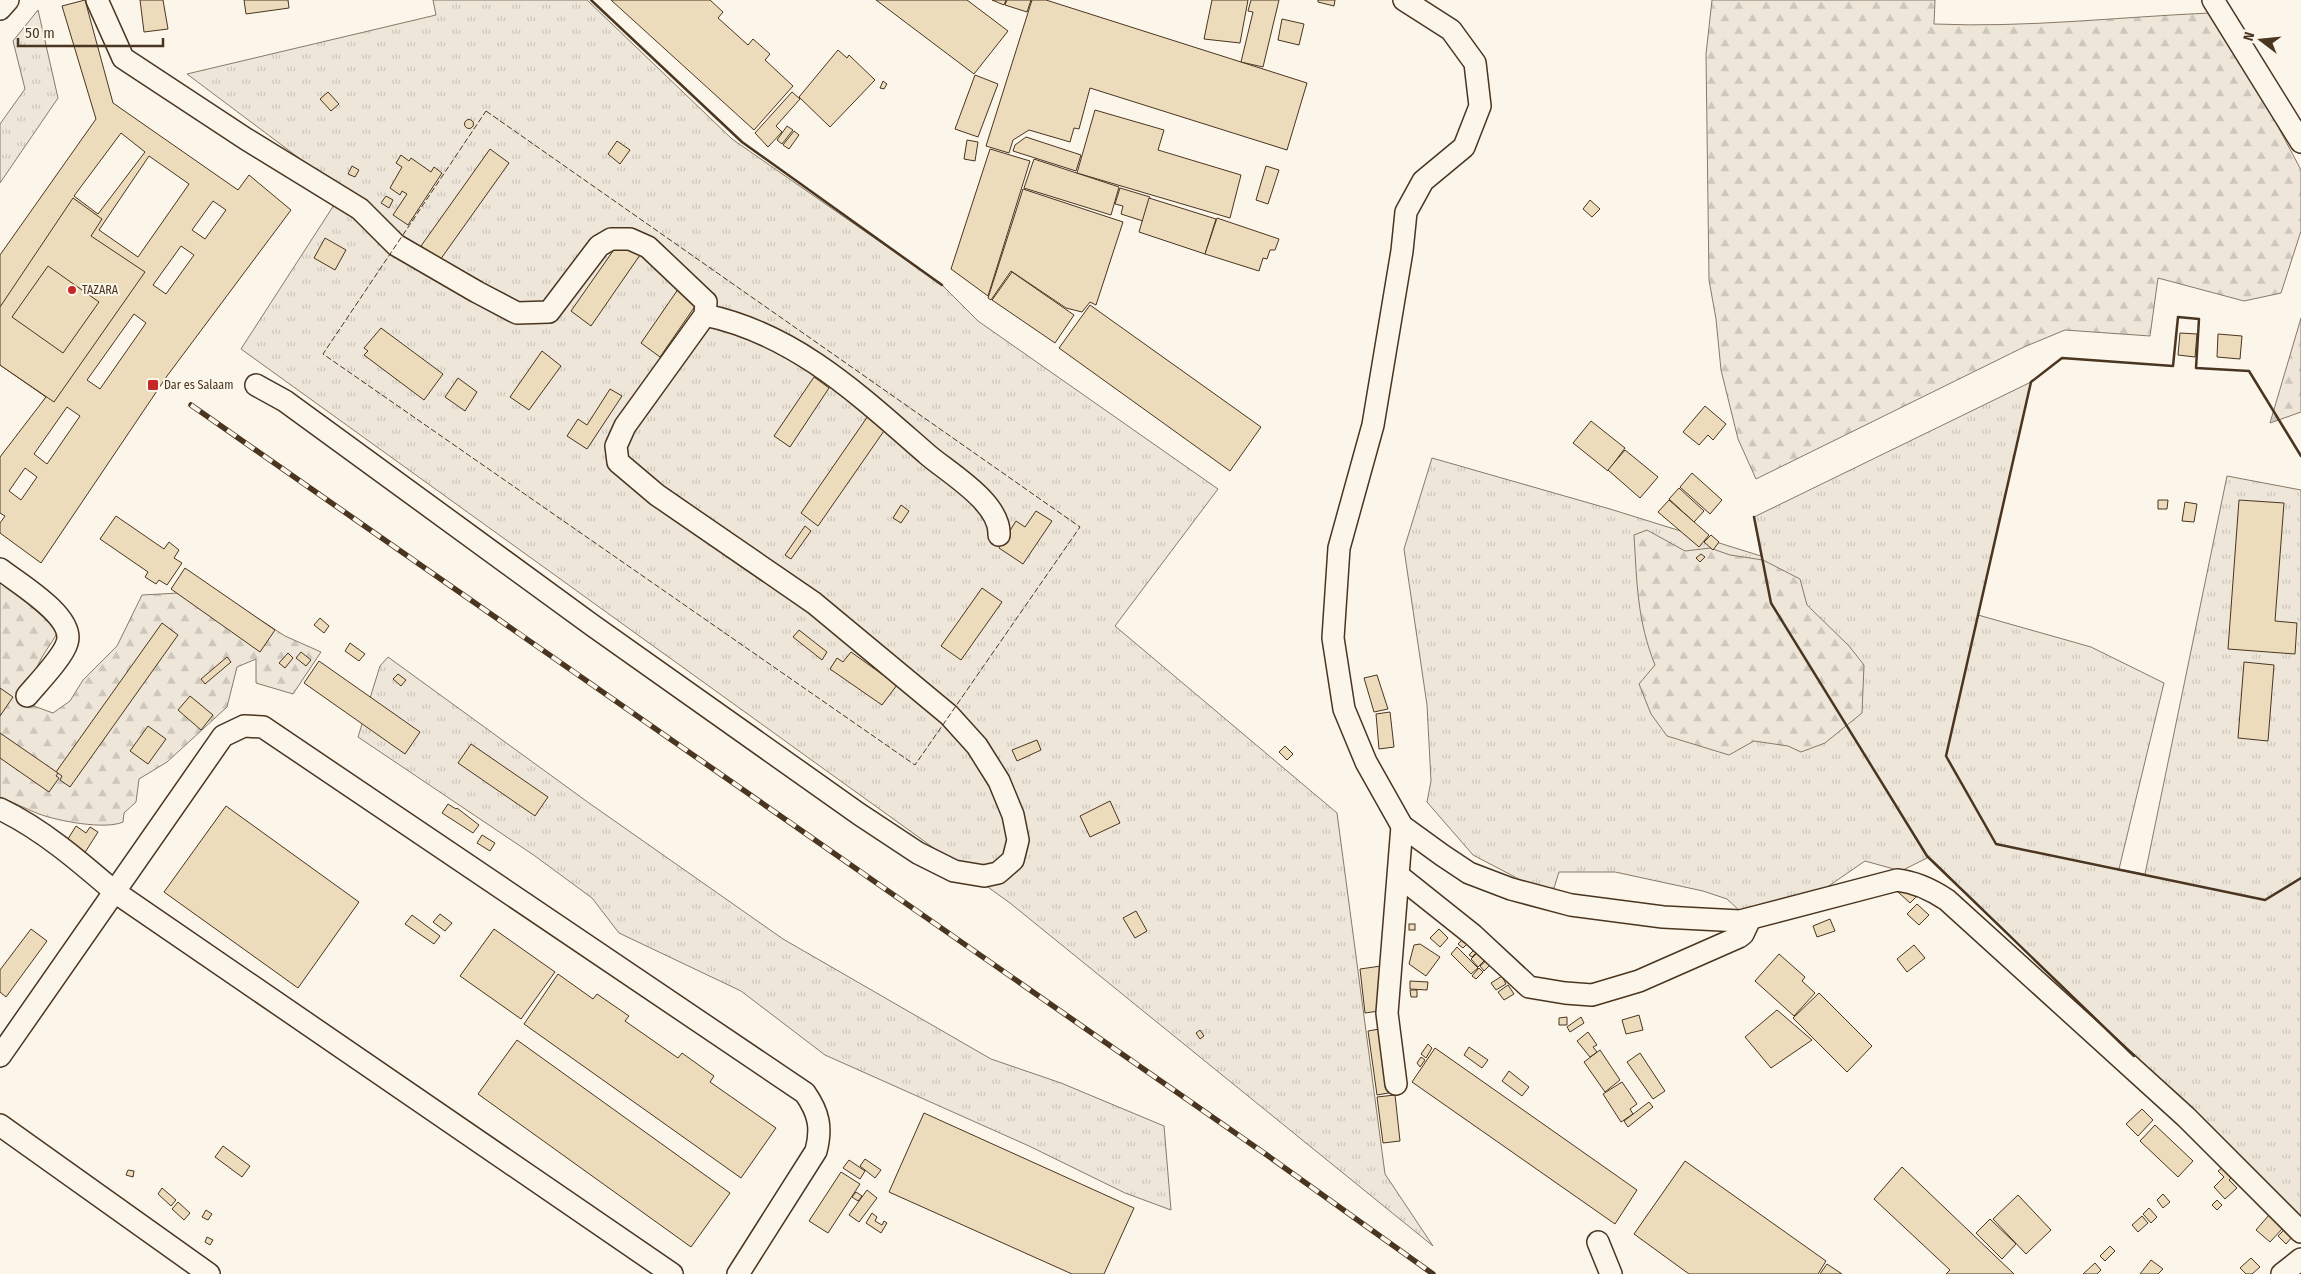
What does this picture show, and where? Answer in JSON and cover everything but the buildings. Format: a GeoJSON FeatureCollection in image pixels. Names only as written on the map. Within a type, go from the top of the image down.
{"type":"FeatureCollection","features":[{"type":"Feature","properties":{"kind":"lane"},"geometry":{"type":"LineString","coordinates":[[0,9],[8,0]]}},
{"type":"Feature","properties":{"kind":"lane"},"geometry":{"type":"LineString","coordinates":[[97,0],[124,58],[246,138],[360,209],[396,245],[517,313],[549,312],[599,246],[611,239],[630,239],[648,247],[706,302],[704,315],[625,426],[616,446],[618,462],[657,495],[814,602],[949,715],[978,746],[999,781],[1013,815],[1018,840],[1013,860],[998,872],[984,876],[954,871],[918,853],[584,619],[285,401],[256,384]]}},
{"type":"Feature","properties":{"kind":"lane"},"geometry":{"type":"LineString","coordinates":[[1404,0],[1451,30],[1475,63],[1480,106],[1464,147],[1423,181],[1406,212],[1402,251],[1373,425],[1339,548],[1333,638],[1344,709],[1366,762],[1402,826],[1469,873],[1511,889],[1571,905],[1663,917],[1740,921],[1897,880],[1906,881],[1934,891],[1963,914],[2186,1117],[2301,1232]]}},
{"type":"Feature","properties":{"kind":"lane"},"geometry":{"type":"LineString","coordinates":[[2213,0],[2301,142]]}},
{"type":"Feature","properties":{"kind":"lane"},"geometry":{"type":"LineString","coordinates":[[704,315],[728,320],[758,331],[811,361],[849,387],[884,414],[929,456],[965,482],[990,510],[999,528],[999,535]]}},
{"type":"Feature","properties":{"kind":"lane"},"geometry":{"type":"LineString","coordinates":[[0,569],[48,606],[68,629],[68,643],[27,696]]}},
{"type":"Feature","properties":{"kind":"lane"},"geometry":{"type":"LineString","coordinates":[[0,1056],[223,736],[244,726],[263,727],[806,1093],[820,1121],[820,1136],[816,1151],[738,1274]]}},
{"type":"Feature","properties":{"kind":"lane"},"geometry":{"type":"LineString","coordinates":[[0,810],[16,817],[76,859],[114,892],[672,1274]]}},
{"type":"Feature","properties":{"kind":"lane"},"geometry":{"type":"LineString","coordinates":[[1396,1084],[1387,1013],[1402,826]]}},
{"type":"Feature","properties":{"kind":"lane"},"geometry":{"type":"LineString","coordinates":[[1399,876],[1473,935],[1529,987],[1565,993],[1592,995],[1638,981],[1739,937],[1743,934],[1750,919]]}},
{"type":"Feature","properties":{"kind":"lane"},"geometry":{"type":"LineString","coordinates":[[0,1125],[209,1274]]}},
{"type":"Feature","properties":{"kind":"lane"},"geometry":{"type":"LineString","coordinates":[[1598,1242],[1611,1274]]}},
{"type":"Feature","properties":{"kind":"lane"},"geometry":{"type":"LineString","coordinates":[[2282,1274],[2301,1259]]}},
{"type":"Feature","properties":{"kind":"green space"},"geometry":{"type":"Polygon","coordinates":[[[433,0],[587,0],[732,139],[942,285],[978,321],[1218,489],[1115,626],[1337,813],[1385,1174],[1433,1246],[1010,903],[241,349],[343,191],[187,74],[436,15],[433,0]]]}},
{"type":"Feature","properties":{"kind":"green space"},"geometry":{"type":"Polygon","coordinates":[[[1712,0],[1935,0],[1934,24],[1968,25],[2003,25],[2210,13],[2274,119],[2301,170],[2301,231],[2281,293],[2244,301],[2158,278],[2150,336],[2065,330],[2024,347],[1756,479],[1738,439],[1721,370],[1716,319],[1709,280],[1706,54],[1712,0]]]}},
{"type":"Feature","properties":{"kind":"green space"},"geometry":{"type":"Polygon","coordinates":[[[38,10],[58,98],[0,183],[0,124],[25,89],[13,41],[38,10]]]}},
{"type":"Feature","properties":{"kind":"green space"},"geometry":{"type":"Polygon","coordinates":[[[2301,318],[2301,412],[2270,423],[2301,318]]]}},
{"type":"Feature","properties":{"kind":"green space"},"geometry":{"type":"Polygon","coordinates":[[[2031,382],[1978,615],[2091,647],[2164,683],[2119,869],[2145,874],[2227,476],[2301,490],[2301,1217],[1929,857],[1901,871],[1865,861],[1820,892],[1741,912],[1727,899],[1703,891],[1615,872],[1559,872],[1554,888],[1534,887],[1473,855],[1427,802],[1431,781],[1427,705],[1404,549],[1432,458],[1610,509],[1761,556],[1754,517],[2031,382]]]}},
{"type":"Feature","properties":{"kind":"green space"},"geometry":{"type":"Polygon","coordinates":[[[1647,530],[1685,551],[1710,548],[1730,555],[1763,560],[1800,579],[1807,605],[1849,646],[1864,665],[1862,713],[1825,743],[1801,752],[1788,746],[1754,741],[1729,755],[1667,736],[1651,714],[1639,684],[1655,665],[1641,617],[1636,569],[1634,535],[1647,530]]]}},
{"type":"Feature","properties":{"kind":"green space"},"geometry":{"type":"Polygon","coordinates":[[[0,568],[69,615],[42,657],[20,701],[53,713],[70,701],[83,680],[117,646],[142,595],[216,591],[285,636],[321,652],[293,694],[256,683],[256,659],[237,667],[227,707],[167,762],[139,779],[136,802],[124,813],[123,822],[94,825],[47,817],[0,797],[0,568]]]}},
{"type":"Feature","properties":{"kind":"green space"},"geometry":{"type":"Polygon","coordinates":[[[388,657],[589,803],[783,939],[991,1059],[1061,1083],[1164,1126],[1171,1210],[1125,1193],[1029,1146],[825,1055],[741,991],[619,933],[592,898],[535,856],[358,737],[380,666],[388,657]]]}},
{"type":"Feature","properties":{"kind":"railway"},"geometry":{"type":"LineString","coordinates":[[191,405],[1264,1153],[1433,1274]]}},
{"type":"Feature","properties":{"kind":"fence"},"geometry":{"type":"LineString","coordinates":[[486,111],[1080,527],[915,765],[323,354],[486,111]]}},
{"type":"Feature","properties":{"kind":"wall"},"geometry":{"type":"LineString","coordinates":[[591,0],[742,142],[942,285]]}},
{"type":"Feature","properties":{"kind":"wall"},"geometry":{"type":"LineString","coordinates":[[2301,456],[2249,371],[2196,368],[2199,319],[2178,317],[2173,366],[2062,358],[2031,382],[1946,756],[1996,844],[2265,900],[2301,878]]}},
{"type":"Feature","properties":{"kind":"wall"},"geometry":{"type":"LineString","coordinates":[[1754,517],[1771,603],[1927,856],[2134,1056]]}},
{"type":"Feature","properties":{"kind":"place","name":"TAZARA"},"geometry":{"type":"Point","coordinates":[72,290]}},
{"type":"Feature","properties":{"kind":"place","name":"Dar es Salaam"},"geometry":{"type":"Point","coordinates":[153,385]}}]}
